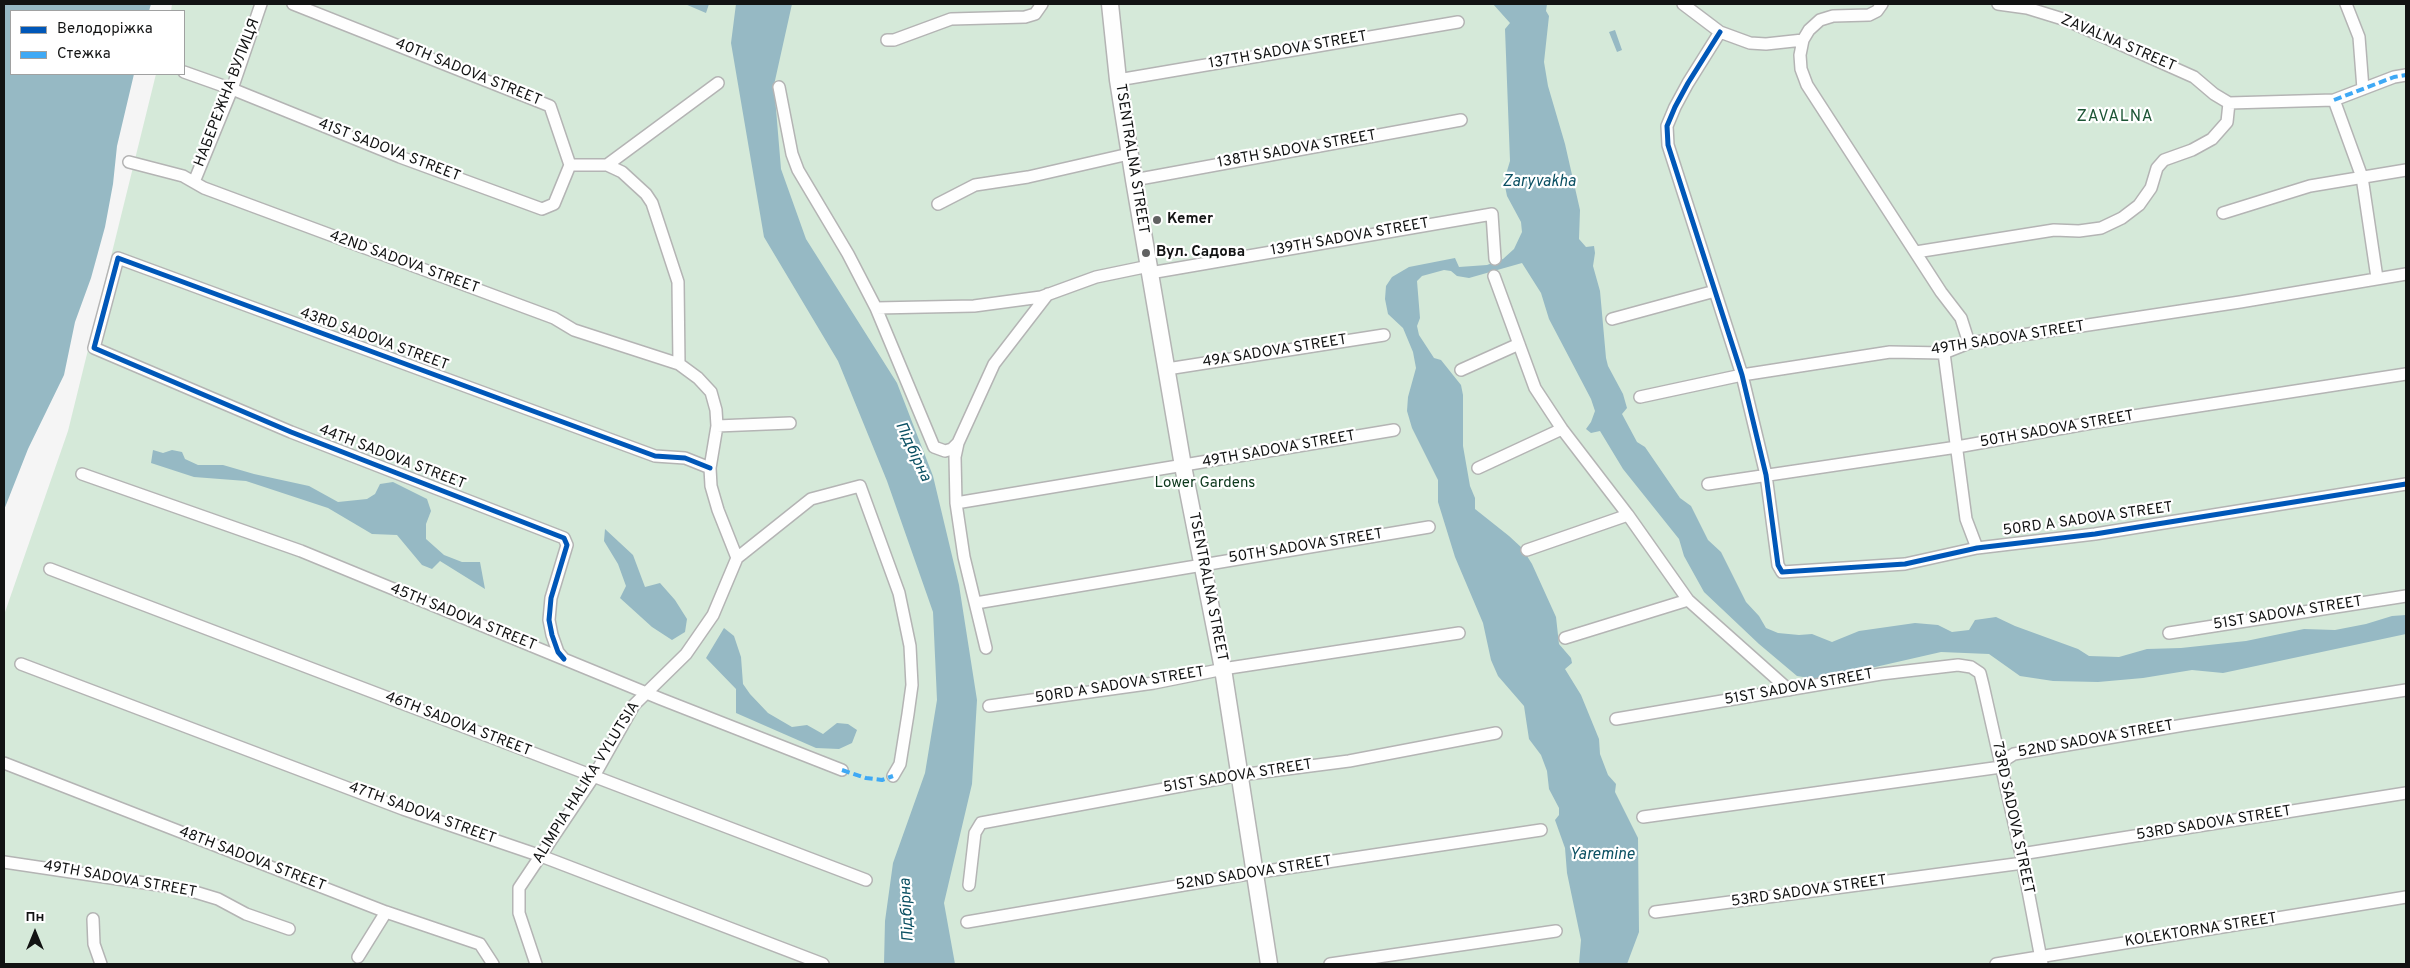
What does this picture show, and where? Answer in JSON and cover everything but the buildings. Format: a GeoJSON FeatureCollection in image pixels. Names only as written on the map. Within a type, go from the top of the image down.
{"type":"FeatureCollection","features":[{"type":"Feature","properties":{"kind":"street","name":"НАБЕРЕЖНА ВУЛИЦЯ"},"geometry":{"type":"LineString","coordinates":[[194,182],[232,89],[261,4]]}},
{"type":"Feature","properties":{"kind":"street","name":"40TH SADOVA STREET"},"geometry":{"type":"LineString","coordinates":[[293,4],[550,106],[570,165]]}},
{"type":"Feature","properties":{"kind":"street"},"geometry":{"type":"LineString","coordinates":[[887,40],[894,40],[951,19],[1025,17],[1036,14],[1042,4]]}},
{"type":"Feature","properties":{"kind":"street","name":"TSENTRALNA STREET"},"geometry":{"type":"LineString","coordinates":[[1110,4],[1118,80],[1134,180],[1183,466],[1223,669],[1269,964]]}},
{"type":"Feature","properties":{"kind":"street"},"geometry":{"type":"LineString","coordinates":[[1684,4],[1720,32],[1750,43],[1766,44],[1803,40]]}},
{"type":"Feature","properties":{"kind":"street"},"geometry":{"type":"LineString","coordinates":[[1882,4],[1877,11],[1869,15],[1833,16],[1820,20],[1809,30],[1803,40],[1800,55],[1801,69],[1807,84],[1941,292],[1961,318],[1970,343]]}},
{"type":"Feature","properties":{"kind":"street","name":"ZAVALNA STREET"},"geometry":{"type":"LineString","coordinates":[[1998,4],[2027,8],[2066,20],[2194,77],[2214,94],[2229,103]]}},
{"type":"Feature","properties":{"kind":"street"},"geometry":{"type":"LineString","coordinates":[[2346,4],[2359,37],[2362,56],[2363,89]]}},
{"type":"Feature","properties":{"kind":"street","name":"137TH SADOVA STREET"},"geometry":{"type":"LineString","coordinates":[[1118,80],[1458,22]]}},
{"type":"Feature","properties":{"kind":"street"},"geometry":{"type":"LineString","coordinates":[[1720,32],[1688,83],[1667,126],[1668,145],[1742,375],[1766,474]]}},
{"type":"Feature","properties":{"kind":"street","name":"41ST SADOVA STREET"},"geometry":{"type":"LineString","coordinates":[[185,72],[232,89],[400,157],[542,209],[554,204],[570,165]]}},
{"type":"Feature","properties":{"kind":"street"},"geometry":{"type":"LineString","coordinates":[[1916,252],[2054,230],[2079,231],[2101,228],[2139,205],[2151,188],[2157,168],[2164,160],[2192,150],[2212,139],[2226,122],[2229,103],[2334,100],[2394,77],[2406,75]]}},
{"type":"Feature","properties":{"kind":"street"},"geometry":{"type":"LineString","coordinates":[[607,164],[718,83]]}},
{"type":"Feature","properties":{"kind":"street"},"geometry":{"type":"LineString","coordinates":[[779,88],[792,154],[798,170],[848,254],[876,308],[934,447],[945,451],[957,448]]}},
{"type":"Feature","properties":{"kind":"street"},"geometry":{"type":"LineString","coordinates":[[2334,100],[2362,177],[2377,278]]}},
{"type":"Feature","properties":{"kind":"street","name":"138TH SADOVA STREET"},"geometry":{"type":"LineString","coordinates":[[1134,180],[1461,120]]}},
{"type":"Feature","properties":{"kind":"street"},"geometry":{"type":"LineString","coordinates":[[938,204],[975,185],[1028,177],[1130,154]]}},
{"type":"Feature","properties":{"kind":"street","name":"42ND SADOVA STREET"},"geometry":{"type":"LineString","coordinates":[[129,162],[183,176],[204,188],[554,318],[574,330],[679,364]]}},
{"type":"Feature","properties":{"kind":"street"},"geometry":{"type":"LineString","coordinates":[[570,165],[607,164],[622,172],[652,202],[678,282],[679,364],[698,378],[710,392],[716,410],[716,426],[710,468],[711,486],[718,510],[738,558],[810,499],[860,486],[899,593],[910,646],[912,685],[900,764],[893,776]]}},
{"type":"Feature","properties":{"kind":"street"},"geometry":{"type":"LineString","coordinates":[[2223,213],[2310,186],[2406,170]]}},
{"type":"Feature","properties":{"kind":"street","name":"139TH SADOVA STREET"},"geometry":{"type":"LineString","coordinates":[[876,308],[974,306],[1041,297],[1096,277],[1492,214],[1495,259]]}},
{"type":"Feature","properties":{"kind":"street","name":"43RD SADOVA STREET"},"geometry":{"type":"LineString","coordinates":[[94,348],[118,258],[655,456],[685,458],[710,468]]}},
{"type":"Feature","properties":{"kind":"street","name":"49TH SADOVA STREET"},"geometry":{"type":"LineString","coordinates":[[1640,397],[1742,375],[1890,352],[1944,353],[1970,343],[2240,302],[2406,274]]}},
{"type":"Feature","properties":{"kind":"street"},"geometry":{"type":"LineString","coordinates":[[1494,276],[1535,388],[1562,429],[1628,515],[1688,600],[1789,690]]}},
{"type":"Feature","properties":{"kind":"street"},"geometry":{"type":"LineString","coordinates":[[1612,319],[1715,291]]}},
{"type":"Feature","properties":{"kind":"street"},"geometry":{"type":"LineString","coordinates":[[986,648],[964,557],[956,503],[954,472],[957,448],[994,364],[1048,294]]}},
{"type":"Feature","properties":{"kind":"street","name":"49A SADOVA STREET"},"geometry":{"type":"LineString","coordinates":[[1167,369],[1384,334]]}},
{"type":"Feature","properties":{"kind":"street"},"geometry":{"type":"LineString","coordinates":[[1461,370],[1519,344]]}},
{"type":"Feature","properties":{"kind":"street","name":"44TH SADOVA STREET"},"geometry":{"type":"LineString","coordinates":[[94,348],[291,432],[564,538],[567,545],[551,598],[549,620],[558,652],[564,659]]}},
{"type":"Feature","properties":{"kind":"street"},"geometry":{"type":"LineString","coordinates":[[1944,353],[1958,447],[1966,519],[1977,548]]}},
{"type":"Feature","properties":{"kind":"street","name":"50TH SADOVA STREET"},"geometry":{"type":"LineString","coordinates":[[1708,484],[1958,447],[2114,419],[2406,374]]}},
{"type":"Feature","properties":{"kind":"street"},"geometry":{"type":"LineString","coordinates":[[716,426],[790,423]]}},
{"type":"Feature","properties":{"kind":"street"},"geometry":{"type":"LineString","coordinates":[[1478,468],[1562,429]]}},
{"type":"Feature","properties":{"kind":"street","name":"49TH SADOVA STREET"},"geometry":{"type":"LineString","coordinates":[[956,503],[1394,430]]}},
{"type":"Feature","properties":{"kind":"street","name":"45TH SADOVA STREET"},"geometry":{"type":"LineString","coordinates":[[82,474],[301,552],[842,770]]}},
{"type":"Feature","properties":{"kind":"street","name":"50RD A SADOVA STREET"},"geometry":{"type":"LineString","coordinates":[[1766,474],[1778,565],[1779,569],[1788,572],[1905,564],[1977,548],[2095,534],[2406,484]]}},
{"type":"Feature","properties":{"kind":"street"},"geometry":{"type":"LineString","coordinates":[[1527,550],[1628,515]]}},
{"type":"Feature","properties":{"kind":"street","name":"50TH SADOVA STREET"},"geometry":{"type":"LineString","coordinates":[[976,603],[1428,527]]}},
{"type":"Feature","properties":{"kind":"street","name":"ALIMPIA HALIKA VYLUTSIA"},"geometry":{"type":"LineString","coordinates":[[536,964],[519,913],[519,888],[594,776],[634,705],[645,692],[660,681],[686,654],[714,615],[738,558]]}},
{"type":"Feature","properties":{"kind":"street","name":"46TH SADOVA STREET"},"geometry":{"type":"LineString","coordinates":[[50,569],[866,880]]}},
{"type":"Feature","properties":{"kind":"street","name":"51ST SADOVA STREET"},"geometry":{"type":"LineString","coordinates":[[2169,633],[2406,596]]}},
{"type":"Feature","properties":{"kind":"street"},"geometry":{"type":"LineString","coordinates":[[1566,638],[1688,600]]}},
{"type":"Feature","properties":{"kind":"street","name":"50RD A SADOVA STREET"},"geometry":{"type":"LineString","coordinates":[[989,706],[1154,683],[1223,669],[1459,633]]}},
{"type":"Feature","properties":{"kind":"street","name":"47TH SADOVA STREET"},"geometry":{"type":"LineString","coordinates":[[20,664],[403,809],[541,856],[823,964]]}},
{"type":"Feature","properties":{"kind":"street","name":"51ST SADOVA STREET"},"geometry":{"type":"LineString","coordinates":[[1616,718],[1881,674],[1958,665],[1971,667],[1980,673]]}},
{"type":"Feature","properties":{"kind":"street","name":"73RD SADOVA STREET"},"geometry":{"type":"LineString","coordinates":[[1980,673],[2022,859],[2042,961]]}},
{"type":"Feature","properties":{"kind":"street","name":"52ND SADOVA STREET"},"geometry":{"type":"LineString","coordinates":[[1643,817],[2001,767],[2006,759],[2014,754],[2184,724],[2406,690]]}},
{"type":"Feature","properties":{"kind":"street","name":"51ST SADOVA STREET"},"geometry":{"type":"LineString","coordinates":[[968,885],[975,833],[981,823],[1240,775],[1349,761],[1496,733]]}},
{"type":"Feature","properties":{"kind":"street","name":"48TH SADOVA STREET"},"geometry":{"type":"LineString","coordinates":[[4,763],[386,912],[480,944],[493,964]]}},
{"type":"Feature","properties":{"kind":"street","name":"53RD SADOVA STREET"},"geometry":{"type":"LineString","coordinates":[[1655,912],[2022,859],[2406,793]]}},
{"type":"Feature","properties":{"kind":"street","name":"52ND SADOVA STREET"},"geometry":{"type":"LineString","coordinates":[[967,922],[1255,874],[1541,830]]}},
{"type":"Feature","properties":{"kind":"street","name":"49TH SADOVA STREET"},"geometry":{"type":"LineString","coordinates":[[4,862],[185,889],[218,899],[246,914],[289,929]]}},
{"type":"Feature","properties":{"kind":"street","name":"KOLEKTORNA STREET"},"geometry":{"type":"LineString","coordinates":[[1996,964],[2042,961],[2406,897]]}},
{"type":"Feature","properties":{"kind":"street"},"geometry":{"type":"LineString","coordinates":[[358,957],[386,912]]}},
{"type":"Feature","properties":{"kind":"street"},"geometry":{"type":"LineString","coordinates":[[93,920],[94,944],[101,964]]}},
{"type":"Feature","properties":{"kind":"street"},"geometry":{"type":"LineString","coordinates":[[1330,964],[1556,931]]}},
{"type":"Feature","properties":{"kind":"green space","name":"Lower Gardens"},"geometry":{"type":"Polygon","coordinates":[[[172,4],[2406,4],[2406,964],[4,964],[4,615],[68,431],[156,75],[185,75],[185,10],[171,10],[172,4]]]}},
{"type":"Feature","properties":{"kind":"water"},"geometry":{"type":"Polygon","coordinates":[[[4,4],[151,4],[149,10],[10,10],[10,75],[134,75],[117,146],[113,184],[105,227],[91,278],[75,322],[64,375],[28,449],[4,510],[4,4]]]}},
{"type":"Feature","properties":{"kind":"water"},"geometry":{"type":"Polygon","coordinates":[[[685,4],[709,4],[706,13],[685,4]]]}},
{"type":"Feature","properties":{"kind":"water","name":"Підбірна"},"geometry":{"type":"Polygon","coordinates":[[[736,4],[792,4],[774,85],[781,169],[806,239],[897,383],[933,476],[959,585],[977,700],[972,784],[944,903],[955,964],[884,964],[885,921],[893,863],[925,773],[937,700],[933,612],[887,481],[838,361],[764,237],[731,43],[736,4]]]}},
{"type":"Feature","properties":{"kind":"water"},"geometry":{"type":"Polygon","coordinates":[[[1493,4],[1547,4],[1546,11],[1549,16],[1544,62],[1548,86],[1565,144],[1580,210],[1579,239],[1586,247],[1594,246],[1593,266],[1600,291],[1606,358],[1608,366],[1623,394],[1627,408],[1622,414],[1637,442],[1645,447],[1680,498],[1691,506],[1708,540],[1721,552],[1746,602],[1759,616],[1766,628],[1778,633],[1812,634],[1832,642],[1859,631],[1915,623],[1938,625],[1952,632],[1969,630],[1975,620],[1996,617],[2078,649],[2089,656],[2119,657],[2147,649],[2181,648],[2246,641],[2304,629],[2335,630],[2366,624],[2392,616],[2406,615],[2406,634],[2223,673],[2192,670],[2143,678],[2098,682],[2053,681],[2020,676],[1989,654],[1941,652],[1827,678],[1815,679],[1797,676],[1759,644],[1704,592],[1684,556],[1679,539],[1623,469],[1600,431],[1591,433],[1586,429],[1595,411],[1591,399],[1549,319],[1541,293],[1522,263],[1469,278],[1457,276],[1451,271],[1444,270],[1422,276],[1417,281],[1420,318],[1417,326],[1419,335],[1434,358],[1441,360],[1461,385],[1463,395],[1463,446],[1470,486],[1475,498],[1475,509],[1522,548],[1532,564],[1556,617],[1559,644],[1571,658],[1572,663],[1565,669],[1581,695],[1599,739],[1600,754],[1608,775],[1616,784],[1615,792],[1638,838],[1639,932],[1627,964],[1579,964],[1581,940],[1567,873],[1565,848],[1555,820],[1559,815],[1559,808],[1549,789],[1547,771],[1541,755],[1529,739],[1524,706],[1498,676],[1491,660],[1483,623],[1455,557],[1438,502],[1438,480],[1412,428],[1407,411],[1408,397],[1416,368],[1413,352],[1403,328],[1388,314],[1385,299],[1386,286],[1392,277],[1409,267],[1455,258],[1459,267],[1487,265],[1503,259],[1514,249],[1522,232],[1521,222],[1507,196],[1504,181],[1510,161],[1505,29],[1510,23],[1493,4]]]}},
{"type":"Feature","properties":{"kind":"water"},"geometry":{"type":"Polygon","coordinates":[[[1615,30],[1622,50],[1617,52],[1609,32],[1615,30]]]}},
{"type":"Feature","properties":{"kind":"water"},"geometry":{"type":"Polygon","coordinates":[[[153,450],[163,453],[172,450],[182,452],[185,459],[198,465],[223,465],[309,486],[338,502],[367,499],[375,494],[380,484],[393,482],[427,499],[431,511],[426,524],[426,539],[444,555],[462,562],[480,562],[485,589],[440,561],[432,569],[422,565],[397,535],[372,534],[328,508],[246,481],[194,477],[151,463],[153,450]]]}},
{"type":"Feature","properties":{"kind":"water"},"geometry":{"type":"Polygon","coordinates":[[[605,529],[633,555],[645,587],[660,583],[675,600],[687,619],[685,632],[672,640],[652,627],[620,598],[626,586],[618,564],[604,541],[605,529]]]}},
{"type":"Feature","properties":{"kind":"water"},"geometry":{"type":"Polygon","coordinates":[[[724,628],[734,636],[741,657],[743,684],[768,713],[792,727],[807,725],[823,734],[837,723],[848,724],[857,730],[852,743],[839,749],[816,748],[736,713],[736,689],[706,658],[724,628]]]}},
{"type":"Feature","properties":{"kind":"marked path"},"geometry":{"type":"LineString","coordinates":[[2334,100],[2394,77],[2406,75]]}},
{"type":"Feature","properties":{"kind":"marked path"},"geometry":{"type":"LineString","coordinates":[[842,770],[866,778],[882,780],[893,776]]}},
{"type":"Feature","properties":{"kind":"cycle path"},"geometry":{"type":"LineString","coordinates":[[1720,32],[1675,107],[1667,126],[1668,145],[1742,375],[1766,475],[1778,565],[1782,572],[1905,564],[1977,548],[2095,534],[2406,484]]}},
{"type":"Feature","properties":{"kind":"cycle path"},"geometry":{"type":"LineString","coordinates":[[564,659],[558,652],[549,620],[551,598],[567,545],[564,538],[291,432],[94,348],[118,258],[655,456],[685,458],[710,468]]}},
{"type":"Feature","properties":{"kind":"place","name":"Kemer"},"geometry":{"type":"Point","coordinates":[1157,220]}},
{"type":"Feature","properties":{"kind":"place","name":"Вул. Садова"},"geometry":{"type":"Point","coordinates":[1146,253]}},
{"type":"Feature","properties":{"kind":"district","name":"ZAVALNA"},"geometry":{"type":"Point","coordinates":[2115,118]}},
{"type":"Feature","properties":{"kind":"water label","name":"Zaryvakha"},"geometry":{"type":"Point","coordinates":[1539,183]}},
{"type":"Feature","properties":{"kind":"water label","name":"Yaremine"},"geometry":{"type":"Point","coordinates":[1602,856]}}]}
